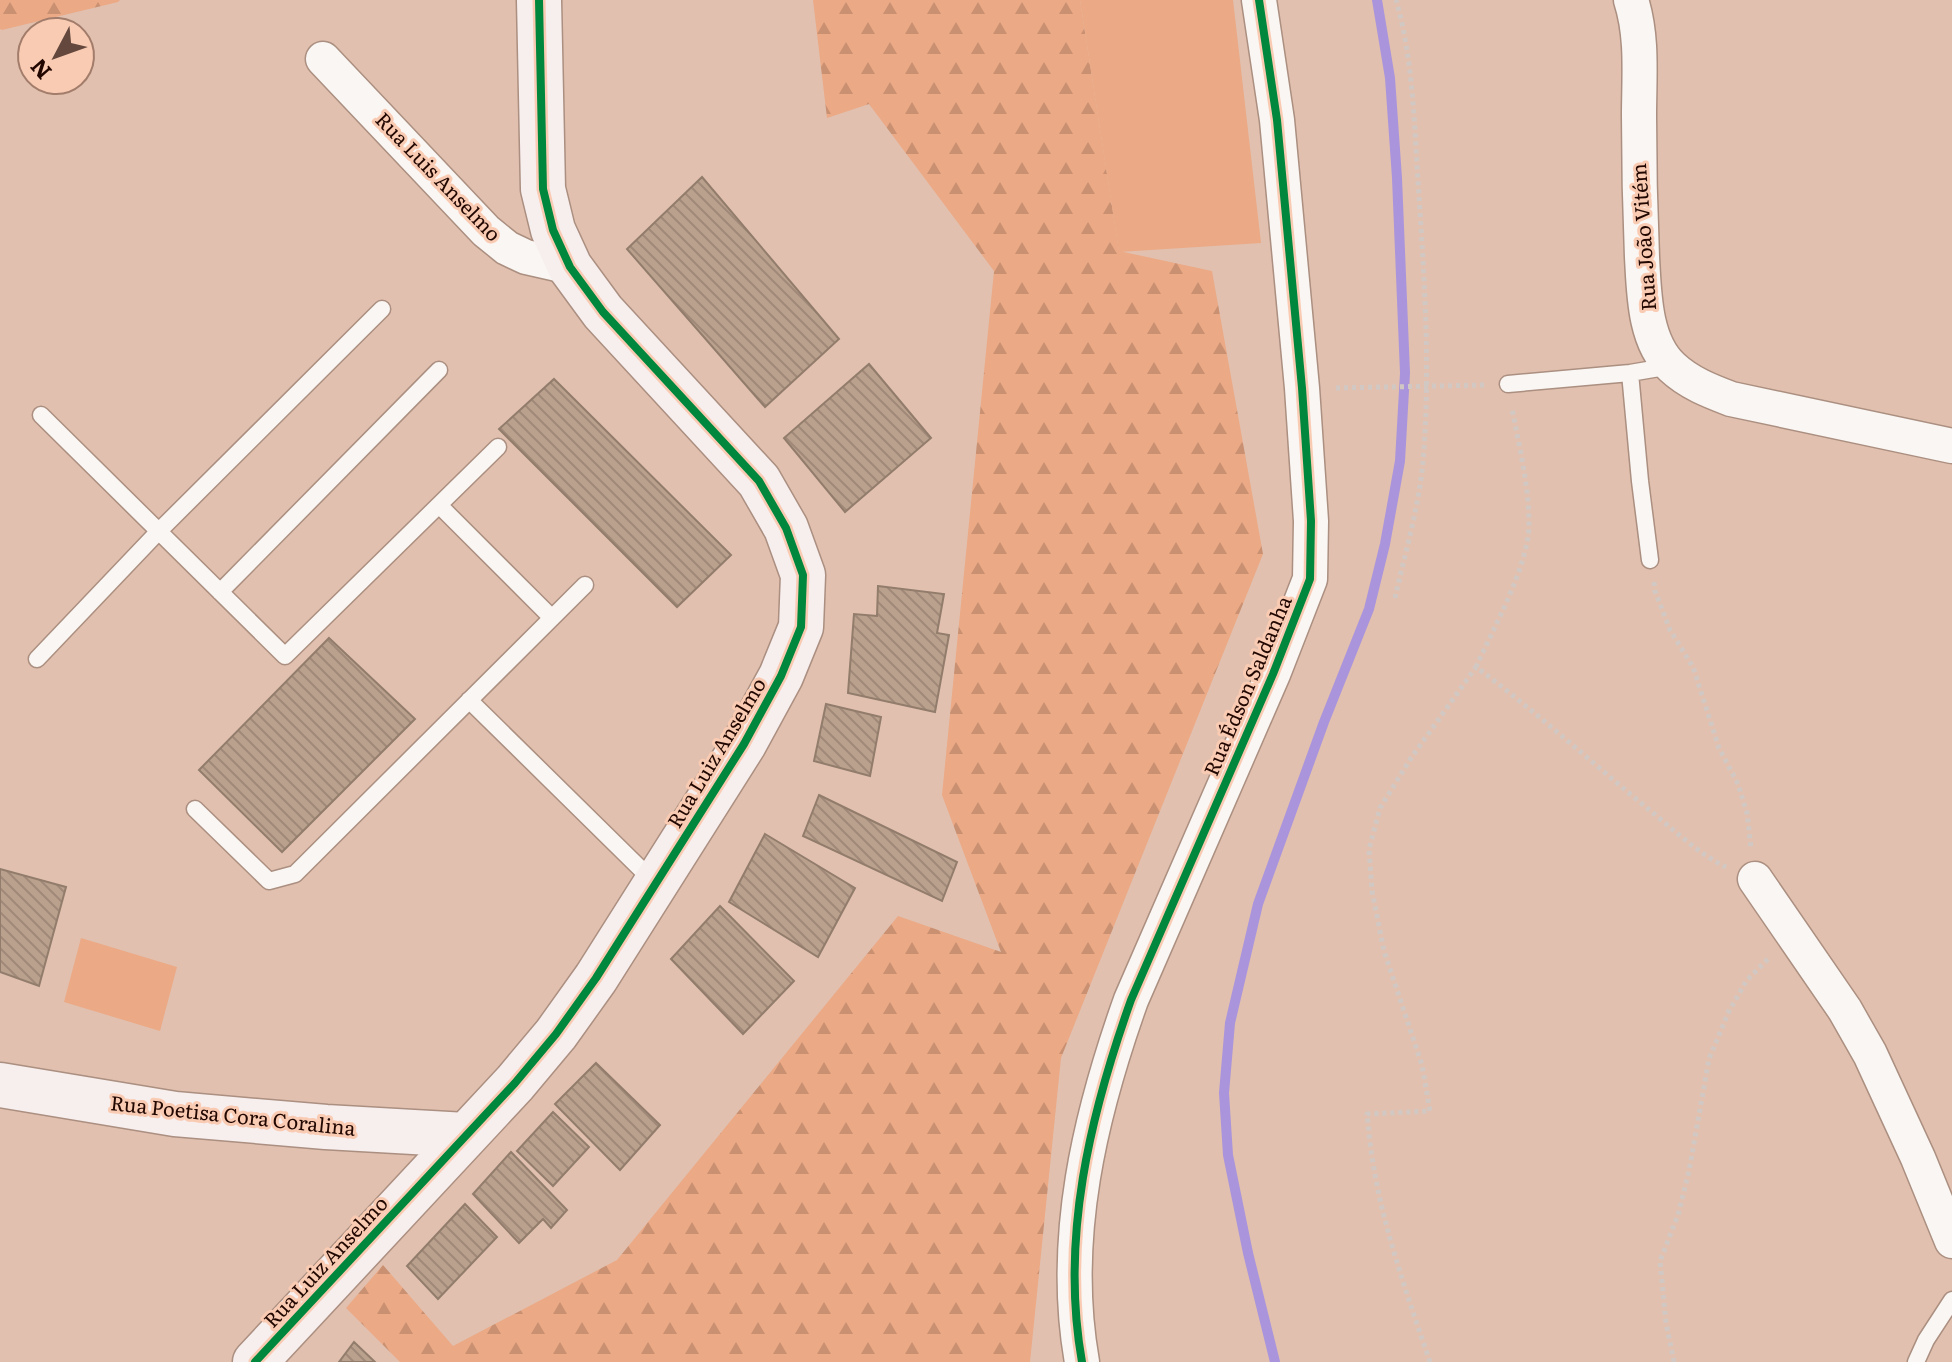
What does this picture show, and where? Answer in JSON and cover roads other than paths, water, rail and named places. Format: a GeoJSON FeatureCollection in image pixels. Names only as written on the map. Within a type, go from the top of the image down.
{"type":"FeatureCollection","features":[{"type":"Feature","properties":{"kind":"street","name":"Rua Luiz Anselmo"},"geometry":{"type":"LineString","coordinates":[[255,1362],[515,1083],[556,1034],[596,978],[744,744],[781,676],[801,627],[803,575],[786,528],[759,481],[603,312],[570,267],[553,230],[543,189],[539,0]]}},
{"type":"Feature","properties":{"kind":"street","name":"Rua Édson Saldanha"},"geometry":{"type":"LineString","coordinates":[[1082,1362],[1076,1308],[1075,1249],[1080,1190],[1114,1048],[1131,1000],[1273,674],[1310,579],[1311,521],[1302,388],[1277,120],[1259,0]]}},
{"type":"Feature","properties":{"kind":"street","name":"Rua João Vitém"},"geometry":{"type":"LineString","coordinates":[[1631,0],[1638,35],[1644,293],[1658,348],[1671,366],[1692,381],[1731,399],[1952,446]]}},
{"type":"Feature","properties":{"kind":"street","name":"Rua Luis Anselmo"},"geometry":{"type":"LineString","coordinates":[[323,59],[486,231],[507,248],[526,257],[570,267]]}},
{"type":"Feature","properties":{"kind":"street"},"geometry":{"type":"LineString","coordinates":[[1755,879],[1845,1010],[1870,1054],[1952,1241]]}},
{"type":"Feature","properties":{"kind":"street","name":"Rua Poetisa Cora Coralina"},"geometry":{"type":"LineString","coordinates":[[0,1085],[175,1114],[466,1135]]}},
{"type":"Feature","properties":{"kind":"lane"},"geometry":{"type":"LineString","coordinates":[[37,659],[158,532],[382,309]]}},
{"type":"Feature","properties":{"kind":"lane"},"geometry":{"type":"LineString","coordinates":[[1508,384],[1630,373],[1671,366]]}},
{"type":"Feature","properties":{"kind":"lane"},"geometry":{"type":"LineString","coordinates":[[220,592],[439,370]]}},
{"type":"Feature","properties":{"kind":"lane"},"geometry":{"type":"LineString","coordinates":[[1630,373],[1650,560]]}},
{"type":"Feature","properties":{"kind":"lane"},"geometry":{"type":"LineString","coordinates":[[41,415],[285,656],[498,447]]}},
{"type":"Feature","properties":{"kind":"lane"},"geometry":{"type":"LineString","coordinates":[[439,505],[552,618]]}},
{"type":"Feature","properties":{"kind":"lane"},"geometry":{"type":"LineString","coordinates":[[195,809],[269,881],[295,874],[585,585]]}},
{"type":"Feature","properties":{"kind":"lane"},"geometry":{"type":"LineString","coordinates":[[469,700],[656,884]]}},
{"type":"Feature","properties":{"kind":"lane"},"geometry":{"type":"LineString","coordinates":[[1916,1362],[1952,1300]]}},
{"type":"Feature","properties":{"kind":"waterway"},"geometry":{"type":"LineString","coordinates":[[1275,1362],[1228,1155],[1224,1093],[1230,1023],[1258,904],[1369,609],[1400,461],[1405,373],[1397,178],[1390,78],[1377,0]]}}]}
